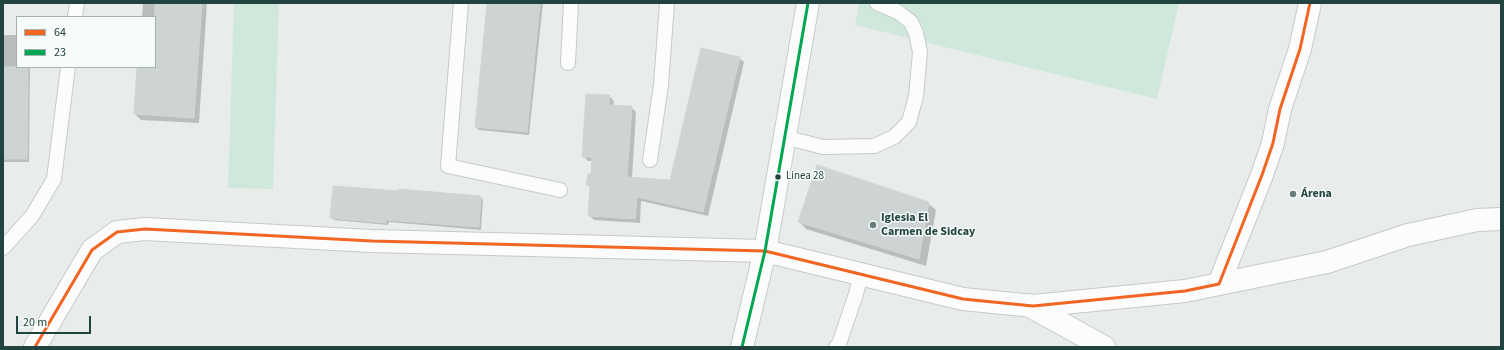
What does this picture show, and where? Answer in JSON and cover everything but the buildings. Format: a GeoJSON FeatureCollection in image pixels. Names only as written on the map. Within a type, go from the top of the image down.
{"type":"FeatureCollection","features":[{"type":"Feature","properties":{"kind":"street"},"geometry":{"type":"LineString","coordinates":[[742,347],[765,251],[808,3]]}},
{"type":"Feature","properties":{"kind":"street"},"geometry":{"type":"LineString","coordinates":[[1219,284],[1262,175],[1272,143],[1280,109],[1300,49],[1310,3]]}},
{"type":"Feature","properties":{"kind":"street"},"geometry":{"type":"LineString","coordinates":[[35,347],[92,250],[117,232],[145,229],[372,241],[765,251],[963,299],[1033,306],[1185,291],[1327,262],[1408,235],[1477,220],[1501,218]]}},
{"type":"Feature","properties":{"kind":"street"},"geometry":{"type":"LineString","coordinates":[[1028,306],[1104,347]]}},
{"type":"Feature","properties":{"kind":"lane"},"geometry":{"type":"LineString","coordinates":[[75,16],[76,3]]}},
{"type":"Feature","properties":{"kind":"lane"},"geometry":{"type":"LineString","coordinates":[[461,3],[448,166],[560,190]]}},
{"type":"Feature","properties":{"kind":"lane"},"geometry":{"type":"LineString","coordinates":[[568,63],[571,3]]}},
{"type":"Feature","properties":{"kind":"lane"},"geometry":{"type":"LineString","coordinates":[[650,160],[661,84],[667,3]]}},
{"type":"Feature","properties":{"kind":"lane"},"geometry":{"type":"LineString","coordinates":[[784,137],[823,147],[874,146],[894,138],[909,122],[916,96],[920,52],[916,32],[911,22],[898,12],[877,3]]}},
{"type":"Feature","properties":{"kind":"lane"},"geometry":{"type":"LineString","coordinates":[[3,248],[32,216],[54,179],[68,68]]}},
{"type":"Feature","properties":{"kind":"lane"},"geometry":{"type":"LineString","coordinates":[[836,347],[839,344],[853,302],[860,274]]}},
{"type":"Feature","properties":{"kind":"green space"},"geometry":{"type":"Polygon","coordinates":[[[234,3],[279,3],[273,189],[228,188],[234,3]]]}},
{"type":"Feature","properties":{"kind":"green space"},"geometry":{"type":"Polygon","coordinates":[[[859,3],[1179,3],[1157,99],[855,25],[859,3]]]}},
{"type":"Feature","properties":{"kind":"transit line","name":"23"},"geometry":{"type":"LineString","coordinates":[[742,347],[765,251],[808,3]]}},
{"type":"Feature","properties":{"kind":"transit line","name":"64"},"geometry":{"type":"LineString","coordinates":[[35,347],[92,250],[117,232],[145,229],[372,241],[765,251],[963,299],[1033,306],[1185,291],[1219,284],[1273,143],[1280,109],[1300,49],[1310,3]]}},
{"type":"Feature","properties":{"kind":"place","name":"Linea 28"},"geometry":{"type":"Point","coordinates":[778,177]}},
{"type":"Feature","properties":{"kind":"place","name":"Árena"},"geometry":{"type":"Point","coordinates":[1293,194]}},
{"type":"Feature","properties":{"kind":"place","name":"Iglesia El Carmen de Sidcay"},"geometry":{"type":"Point","coordinates":[873,225]}}]}
